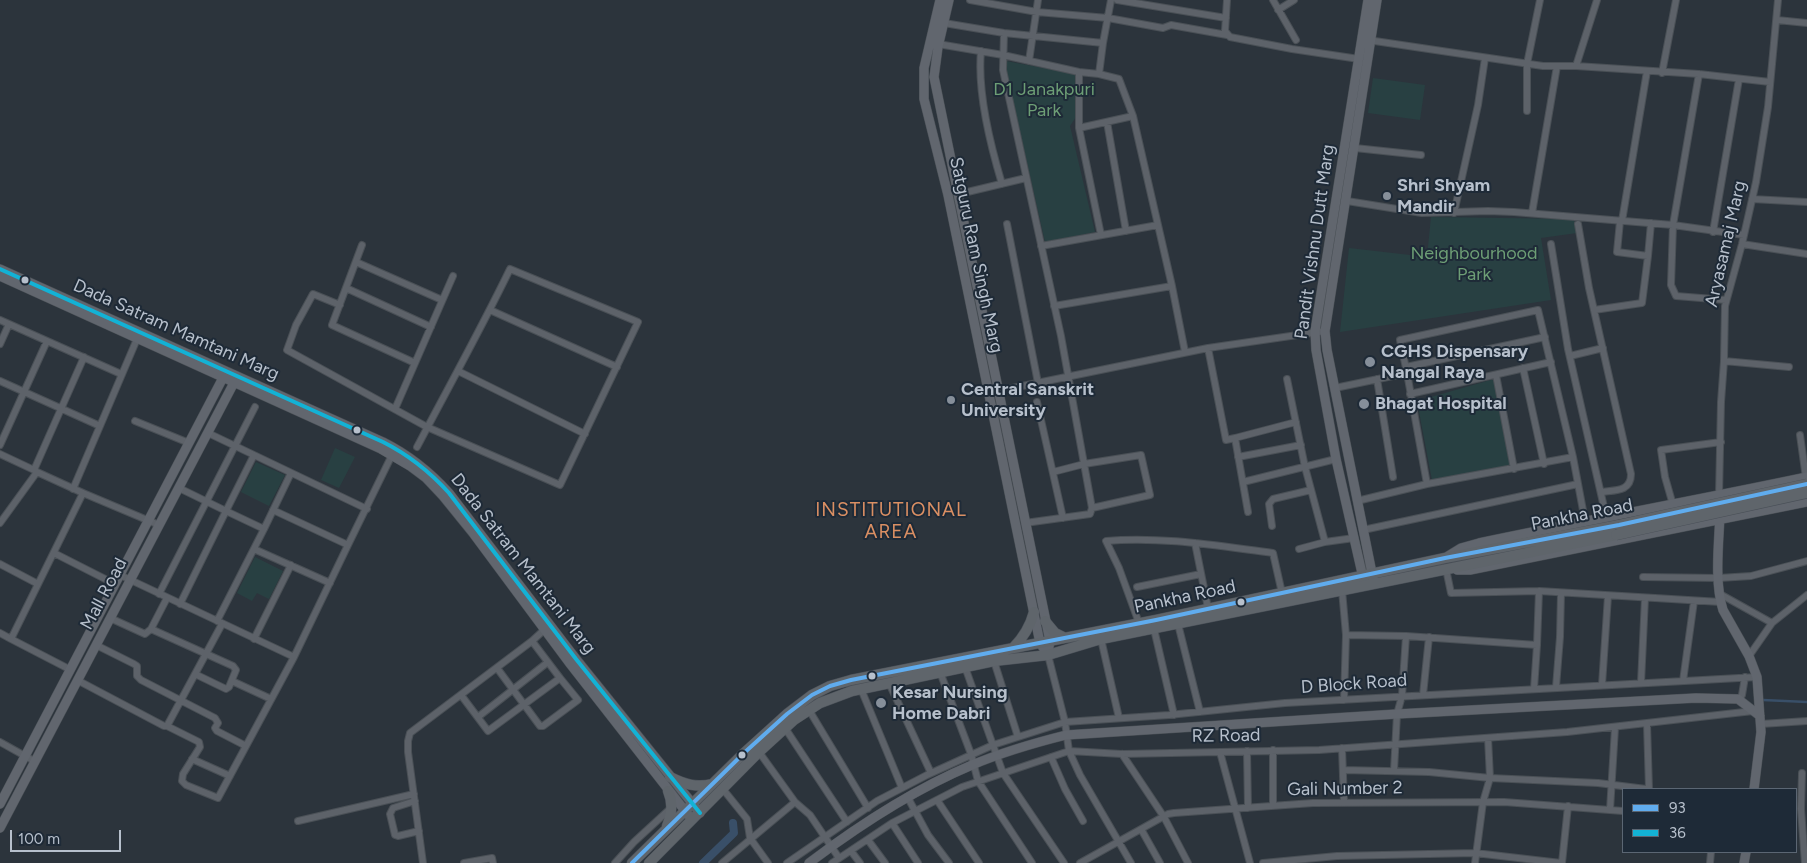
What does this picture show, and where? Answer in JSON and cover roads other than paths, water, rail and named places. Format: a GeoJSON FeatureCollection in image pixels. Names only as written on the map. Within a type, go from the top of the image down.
{"type":"FeatureCollection","features":[{"type":"Feature","properties":{"kind":"main road","name":"Pankha Road"},"geometry":{"type":"LineString","coordinates":[[632,863],[665,829],[787,714],[812,695],[830,686],[850,680],[1139,623],[1282,592],[1446,569],[1807,484]]}},
{"type":"Feature","properties":{"kind":"main road","name":"Pankha Road"},"geometry":{"type":"LineString","coordinates":[[649,863],[758,752],[809,710],[834,696],[994,661],[1048,655],[1101,639],[1342,590],[1368,579],[1446,558],[1617,530],[1807,493]]}},
{"type":"Feature","properties":{"kind":"main road"},"geometry":{"type":"LineString","coordinates":[[1013,648],[1024,636],[1034,612]]}},
{"type":"Feature","properties":{"kind":"main road"},"geometry":{"type":"LineString","coordinates":[[1045,620],[1055,634],[1065,638]]}},
{"type":"Feature","properties":{"kind":"main road"},"geometry":{"type":"LineString","coordinates":[[670,777],[692,786],[712,784]]}},
{"type":"Feature","properties":{"kind":"main road"},"geometry":{"type":"LineString","coordinates":[[665,829],[672,807],[672,799],[668,791]]}},
{"type":"Feature","properties":{"kind":"street","name":"Satguru Ram Singh Marg"},"geometry":{"type":"LineString","coordinates":[[940,0],[924,68],[924,99],[948,195],[1034,612],[1048,655]]}},
{"type":"Feature","properties":{"kind":"street","name":"Satguru Ram Singh Marg"},"geometry":{"type":"LineString","coordinates":[[949,0],[938,44],[934,77],[1045,620],[1045,642]]}},
{"type":"Feature","properties":{"kind":"street"},"geometry":{"type":"LineString","coordinates":[[970,0],[1036,12],[1108,18],[1163,28],[1171,26],[1227,35],[1292,49],[1359,58]]}},
{"type":"Feature","properties":{"kind":"street"},"geometry":{"type":"LineString","coordinates":[[1029,61],[1038,0]]}},
{"type":"Feature","properties":{"kind":"street"},"geometry":{"type":"LineString","coordinates":[[1099,74],[1111,0]]}},
{"type":"Feature","properties":{"kind":"street"},"geometry":{"type":"LineString","coordinates":[[1117,0],[1226,18]]}},
{"type":"Feature","properties":{"kind":"street"},"geometry":{"type":"LineString","coordinates":[[1227,0],[1225,31],[1227,35]]}},
{"type":"Feature","properties":{"kind":"street"},"geometry":{"type":"LineString","coordinates":[[1273,0],[1296,40]]}},
{"type":"Feature","properties":{"kind":"street"},"geometry":{"type":"LineString","coordinates":[[1278,10],[1294,0]]}},
{"type":"Feature","properties":{"kind":"street","name":"Pandit Vishnu Dutt Marg"},"geometry":{"type":"LineString","coordinates":[[1368,0],[1366,40],[1355,148],[1325,331],[1363,530],[1368,579]]}},
{"type":"Feature","properties":{"kind":"street","name":"Pandit Vishnu Dutt Marg"},"geometry":{"type":"LineString","coordinates":[[1368,579],[1354,538],[1336,459],[1318,359],[1315,331],[1359,58],[1377,0]]}},
{"type":"Feature","properties":{"kind":"street"},"geometry":{"type":"LineString","coordinates":[[1526,111],[1527,64],[1540,0]]}},
{"type":"Feature","properties":{"kind":"street"},"geometry":{"type":"LineString","coordinates":[[1576,66],[1597,0]]}},
{"type":"Feature","properties":{"kind":"street"},"geometry":{"type":"LineString","coordinates":[[1662,73],[1676,0]]}},
{"type":"Feature","properties":{"kind":"street","name":"Aryasamaj Marg"},"geometry":{"type":"LineString","coordinates":[[1720,495],[1725,306],[1752,199],[1768,107],[1778,0]]}},
{"type":"Feature","properties":{"kind":"street"},"geometry":{"type":"LineString","coordinates":[[1777,20],[1807,23]]}},
{"type":"Feature","properties":{"kind":"street"},"geometry":{"type":"LineString","coordinates":[[944,23],[1004,33],[1103,42]]}},
{"type":"Feature","properties":{"kind":"street"},"geometry":{"type":"LineString","coordinates":[[1004,33],[1003,70],[1054,306],[1092,508],[1090,514],[1025,523]]}},
{"type":"Feature","properties":{"kind":"street"},"geometry":{"type":"LineString","coordinates":[[1366,40],[1527,64],[1698,74],[1770,82]]}},
{"type":"Feature","properties":{"kind":"street"},"geometry":{"type":"LineString","coordinates":[[938,44],[1119,79],[1133,116],[1172,286],[1185,352]]}},
{"type":"Feature","properties":{"kind":"street"},"geometry":{"type":"LineString","coordinates":[[980,52],[979,72],[992,149],[1002,184]]}},
{"type":"Feature","properties":{"kind":"street"},"geometry":{"type":"LineString","coordinates":[[1454,213],[1478,105],[1485,58]]}},
{"type":"Feature","properties":{"kind":"street"},"geometry":{"type":"LineString","coordinates":[[1532,213],[1557,66]]}},
{"type":"Feature","properties":{"kind":"street"},"geometry":{"type":"LineString","coordinates":[[1079,72],[1079,128],[1102,235]]}},
{"type":"Feature","properties":{"kind":"street"},"geometry":{"type":"LineString","coordinates":[[1647,72],[1616,252],[1648,256]]}},
{"type":"Feature","properties":{"kind":"street"},"geometry":{"type":"LineString","coordinates":[[1698,74],[1673,225],[1671,285],[1676,296],[1726,300]]}},
{"type":"Feature","properties":{"kind":"street"},"geometry":{"type":"LineString","coordinates":[[1713,232],[1739,79]]}},
{"type":"Feature","properties":{"kind":"street"},"geometry":{"type":"LineString","coordinates":[[1079,128],[1133,116]]}},
{"type":"Feature","properties":{"kind":"street"},"geometry":{"type":"LineString","coordinates":[[1107,122],[1126,230]]}},
{"type":"Feature","properties":{"kind":"street"},"geometry":{"type":"LineString","coordinates":[[1355,148],[1421,155]]}},
{"type":"Feature","properties":{"kind":"street"},"geometry":{"type":"LineString","coordinates":[[959,194],[1026,178]]}},
{"type":"Feature","properties":{"kind":"street"},"geometry":{"type":"LineString","coordinates":[[1752,199],[1807,202]]}},
{"type":"Feature","properties":{"kind":"street"},"geometry":{"type":"LineString","coordinates":[[1347,201],[1422,213],[1488,211],[1532,213],[1673,225],[1744,235]]}},
{"type":"Feature","properties":{"kind":"street"},"geometry":{"type":"LineString","coordinates":[[1594,310],[1642,303],[1651,223]]}},
{"type":"Feature","properties":{"kind":"street"},"geometry":{"type":"LineString","coordinates":[[1007,224],[1038,383]]}},
{"type":"Feature","properties":{"kind":"street"},"geometry":{"type":"LineString","coordinates":[[1578,224],[1594,310],[1631,474],[1631,482],[1627,486],[1601,492]]}},
{"type":"Feature","properties":{"kind":"street"},"geometry":{"type":"LineString","coordinates":[[1041,246],[1158,225]]}},
{"type":"Feature","properties":{"kind":"street"},"geometry":{"type":"LineString","coordinates":[[1551,244],[1570,356],[1606,516]]}},
{"type":"Feature","properties":{"kind":"street"},"geometry":{"type":"LineString","coordinates":[[1742,244],[1807,254]]}},
{"type":"Feature","properties":{"kind":"street"},"geometry":{"type":"LineString","coordinates":[[362,245],[332,325],[415,363]]}},
{"type":"Feature","properties":{"kind":"street"},"geometry":{"type":"LineString","coordinates":[[356,262],[442,300]]}},
{"type":"Feature","properties":{"kind":"street","name":"Dada Satram Mamtani Marg"},"geometry":{"type":"LineString","coordinates":[[0,269],[236,379],[398,449],[432,474],[449,492],[576,660],[670,777],[688,807]]}},
{"type":"Feature","properties":{"kind":"street"},"geometry":{"type":"LineString","coordinates":[[340,305],[313,294],[296,325],[287,350],[427,427],[560,485],[638,322],[510,269],[458,371],[427,427],[416,448]]}},
{"type":"Feature","properties":{"kind":"street","name":"Dada Satram Mamtani Marg"},"geometry":{"type":"LineString","coordinates":[[0,276],[137,339],[225,374]]}},
{"type":"Feature","properties":{"kind":"street"},"geometry":{"type":"LineString","coordinates":[[395,409],[453,276]]}},
{"type":"Feature","properties":{"kind":"street"},"geometry":{"type":"LineString","coordinates":[[1054,306],[1172,286]]}},
{"type":"Feature","properties":{"kind":"street"},"geometry":{"type":"LineString","coordinates":[[346,288],[431,327]]}},
{"type":"Feature","properties":{"kind":"street"},"geometry":{"type":"LineString","coordinates":[[490,310],[617,367]]}},
{"type":"Feature","properties":{"kind":"street"},"geometry":{"type":"LineString","coordinates":[[1427,484],[1400,340],[1538,310],[1573,457],[1585,521]]}},
{"type":"Feature","properties":{"kind":"street"},"geometry":{"type":"LineString","coordinates":[[0,320],[121,374]]}},
{"type":"Feature","properties":{"kind":"street"},"geometry":{"type":"LineString","coordinates":[[0,344],[9,324]]}},
{"type":"Feature","properties":{"kind":"street"},"geometry":{"type":"LineString","coordinates":[[988,393],[1185,352],[1325,331]]}},
{"type":"Feature","properties":{"kind":"street"},"geometry":{"type":"LineString","coordinates":[[1335,388],[1545,337]]}},
{"type":"Feature","properties":{"kind":"street"},"geometry":{"type":"LineString","coordinates":[[73,489],[137,339]]}},
{"type":"Feature","properties":{"kind":"street"},"geometry":{"type":"LineString","coordinates":[[0,445],[47,341]]}},
{"type":"Feature","properties":{"kind":"street"},"geometry":{"type":"LineString","coordinates":[[1208,348],[1226,440],[1296,422]]}},
{"type":"Feature","properties":{"kind":"street"},"geometry":{"type":"LineString","coordinates":[[1570,356],[1603,348]]}},
{"type":"Feature","properties":{"kind":"street"},"geometry":{"type":"LineString","coordinates":[[0,523],[36,471],[84,357]]}},
{"type":"Feature","properties":{"kind":"street"},"geometry":{"type":"LineString","coordinates":[[1724,361],[1789,367]]}},
{"type":"Feature","properties":{"kind":"street"},"geometry":{"type":"LineString","coordinates":[[1410,394],[1551,362]]}},
{"type":"Feature","properties":{"kind":"street"},"geometry":{"type":"LineString","coordinates":[[1524,368],[1544,464]]}},
{"type":"Feature","properties":{"kind":"street"},"geometry":{"type":"LineString","coordinates":[[458,371],[585,434]]}},
{"type":"Feature","properties":{"kind":"street","name":"Mall Road"},"geometry":{"type":"LineString","coordinates":[[0,804],[225,374]]}},
{"type":"Feature","properties":{"kind":"street"},"geometry":{"type":"LineString","coordinates":[[1496,375],[1514,469]]}},
{"type":"Feature","properties":{"kind":"street","name":"Dada Satram Mamtani Marg"},"geometry":{"type":"LineString","coordinates":[[236,379],[392,455],[426,478],[473,533],[544,630],[668,791],[696,816]]}},
{"type":"Feature","properties":{"kind":"street","name":"Mall Road"},"geometry":{"type":"LineString","coordinates":[[0,828],[4,813],[34,761],[236,379]]}},
{"type":"Feature","properties":{"kind":"street"},"geometry":{"type":"LineString","coordinates":[[1287,379],[1305,467],[1325,542]]}},
{"type":"Feature","properties":{"kind":"street"},"geometry":{"type":"LineString","coordinates":[[1378,379],[1393,477]]}},
{"type":"Feature","properties":{"kind":"street"},"geometry":{"type":"LineString","coordinates":[[0,381],[100,426]]}},
{"type":"Feature","properties":{"kind":"street"},"geometry":{"type":"LineString","coordinates":[[1037,402],[1064,518]]}},
{"type":"Feature","properties":{"kind":"street"},"geometry":{"type":"LineString","coordinates":[[159,594],[255,407]]}},
{"type":"Feature","properties":{"kind":"street"},"geometry":{"type":"LineString","coordinates":[[134,421],[189,443]]}},
{"type":"Feature","properties":{"kind":"street"},"geometry":{"type":"LineString","coordinates":[[208,433],[366,509]]}},
{"type":"Feature","properties":{"kind":"street"},"geometry":{"type":"LineString","coordinates":[[1446,558],[1461,548],[1479,543],[1606,516],[1673,505],[1807,478],[1800,435]]}},
{"type":"Feature","properties":{"kind":"street"},"geometry":{"type":"LineString","coordinates":[[1235,438],[1248,512]]}},
{"type":"Feature","properties":{"kind":"street"},"geometry":{"type":"LineString","coordinates":[[1673,505],[1665,477],[1661,450],[1721,442]]}},
{"type":"Feature","properties":{"kind":"street"},"geometry":{"type":"LineString","coordinates":[[1238,457],[1301,445]]}},
{"type":"Feature","properties":{"kind":"street"},"geometry":{"type":"LineString","coordinates":[[0,454],[73,489],[159,525]]}},
{"type":"Feature","properties":{"kind":"street"},"geometry":{"type":"LineString","coordinates":[[180,604],[254,455]]}},
{"type":"Feature","properties":{"kind":"street"},"geometry":{"type":"LineString","coordinates":[[77,680],[201,744],[192,758],[182,781],[186,785],[218,798],[294,657],[392,455]]}},
{"type":"Feature","properties":{"kind":"street"},"geometry":{"type":"LineString","coordinates":[[1053,472],[1084,464],[1141,455],[1150,495],[1092,508]]}},
{"type":"Feature","properties":{"kind":"street"},"geometry":{"type":"LineString","coordinates":[[1357,500],[1427,484],[1544,464],[1573,457]]}},
{"type":"Feature","properties":{"kind":"street"},"geometry":{"type":"LineString","coordinates":[[1242,482],[1336,459]]}},
{"type":"Feature","properties":{"kind":"street"},"geometry":{"type":"LineString","coordinates":[[167,726],[205,654],[291,473]]}},
{"type":"Feature","properties":{"kind":"street"},"geometry":{"type":"LineString","coordinates":[[1363,530],[1578,484]]}},
{"type":"Feature","properties":{"kind":"street"},"geometry":{"type":"LineString","coordinates":[[179,488],[264,529]]}},
{"type":"Feature","properties":{"kind":"street"},"geometry":{"type":"LineString","coordinates":[[1272,526],[1269,504],[1273,499],[1311,490]]}},
{"type":"Feature","properties":{"kind":"street"},"geometry":{"type":"LineString","coordinates":[[11,639],[83,493]]}},
{"type":"Feature","properties":{"kind":"street"},"geometry":{"type":"LineString","coordinates":[[1720,495],[1720,598],[1750,656],[1757,677],[1758,717],[1761,732],[1754,788]]}},
{"type":"Feature","properties":{"kind":"street"},"geometry":{"type":"LineString","coordinates":[[1772,623],[1720,598],[1694,601],[1539,591],[1451,593],[1446,569],[1470,570],[1807,502]]}},
{"type":"Feature","properties":{"kind":"street"},"geometry":{"type":"LineString","coordinates":[[273,510],[348,545]]}},
{"type":"Feature","properties":{"kind":"street"},"geometry":{"type":"LineString","coordinates":[[1299,549],[1325,542],[1354,538]]}},
{"type":"Feature","properties":{"kind":"street"},"geometry":{"type":"LineString","coordinates":[[1139,623],[1119,568],[1106,541],[1129,539],[1273,553],[1282,592]]}},
{"type":"Feature","properties":{"kind":"street"},"geometry":{"type":"LineString","coordinates":[[1195,544],[1208,608]]}},
{"type":"Feature","properties":{"kind":"street"},"geometry":{"type":"LineString","coordinates":[[254,549],[330,583]]}},
{"type":"Feature","properties":{"kind":"street"},"geometry":{"type":"LineString","coordinates":[[54,553],[115,584]]}},
{"type":"Feature","properties":{"kind":"street"},"geometry":{"type":"LineString","coordinates":[[1643,577],[1719,578],[1751,576],[1807,561]]}},
{"type":"Feature","properties":{"kind":"street"},"geometry":{"type":"LineString","coordinates":[[0,564],[38,584]]}},
{"type":"Feature","properties":{"kind":"street"},"geometry":{"type":"LineString","coordinates":[[254,639],[291,566]]}},
{"type":"Feature","properties":{"kind":"street"},"geometry":{"type":"LineString","coordinates":[[1137,587],[1201,574]]}},
{"type":"Feature","properties":{"kind":"street"},"geometry":{"type":"LineString","coordinates":[[120,575],[294,657]]}},
{"type":"Feature","properties":{"kind":"street"},"geometry":{"type":"LineString","coordinates":[[1342,590],[1346,635],[1344,700]]}},
{"type":"Feature","properties":{"kind":"street"},"geometry":{"type":"LineString","coordinates":[[1534,689],[1539,591]]}},
{"type":"Feature","properties":{"kind":"street"},"geometry":{"type":"LineString","coordinates":[[1556,687],[1561,593]]}},
{"type":"Feature","properties":{"kind":"street"},"geometry":{"type":"LineString","coordinates":[[1750,656],[1772,623],[1807,595]]}},
{"type":"Feature","properties":{"kind":"street"},"geometry":{"type":"LineString","coordinates":[[1602,685],[1608,596]]}},
{"type":"Feature","properties":{"kind":"street"},"geometry":{"type":"LineString","coordinates":[[110,618],[145,634],[152,629],[167,598]]}},
{"type":"Feature","properties":{"kind":"street"},"geometry":{"type":"LineString","coordinates":[[1641,683],[1646,598]]}},
{"type":"Feature","properties":{"kind":"street"},"geometry":{"type":"LineString","coordinates":[[1684,680],[1694,601]]}},
{"type":"Feature","properties":{"kind":"street"},"geometry":{"type":"LineString","coordinates":[[1178,624],[1200,712]]}},
{"type":"Feature","properties":{"kind":"street"},"geometry":{"type":"LineString","coordinates":[[152,629],[236,670],[232,681],[226,689],[195,674]]}},
{"type":"Feature","properties":{"kind":"street"},"geometry":{"type":"LineString","coordinates":[[1154,629],[1174,715]]}},
{"type":"Feature","properties":{"kind":"street"},"geometry":{"type":"LineString","coordinates":[[423,863],[408,752],[410,734],[544,630]]}},
{"type":"Feature","properties":{"kind":"street"},"geometry":{"type":"LineString","coordinates":[[0,633],[70,669]]}},
{"type":"Feature","properties":{"kind":"street"},"geometry":{"type":"LineString","coordinates":[[1346,635],[1429,637],[1537,644]]}},
{"type":"Feature","properties":{"kind":"street"},"geometry":{"type":"LineString","coordinates":[[1394,771],[1397,714],[1402,696],[1406,636]]}},
{"type":"Feature","properties":{"kind":"street"},"geometry":{"type":"LineString","coordinates":[[1423,695],[1429,637]]}},
{"type":"Feature","properties":{"kind":"street"},"geometry":{"type":"LineString","coordinates":[[1101,639],[1119,718]]}},
{"type":"Feature","properties":{"kind":"street"},"geometry":{"type":"LineString","coordinates":[[497,668],[540,726],[547,724],[578,700],[532,641]]}},
{"type":"Feature","properties":{"kind":"street"},"geometry":{"type":"LineString","coordinates":[[96,645],[137,666],[137,676],[139,679],[215,718],[218,723],[215,728],[217,731],[246,746]]}},
{"type":"Feature","properties":{"kind":"street"},"geometry":{"type":"LineString","coordinates":[[1048,655],[1065,722],[1069,751],[1080,775],[1131,863]]}},
{"type":"Feature","properties":{"kind":"street"},"geometry":{"type":"LineString","coordinates":[[994,661],[1018,738]]}},
{"type":"Feature","properties":{"kind":"street"},"geometry":{"type":"LineString","coordinates":[[478,717],[548,662]]}},
{"type":"Feature","properties":{"kind":"street"},"geometry":{"type":"LineString","coordinates":[[965,667],[1003,773],[1064,863]]}},
{"type":"Feature","properties":{"kind":"street"},"geometry":{"type":"LineString","coordinates":[[940,672],[978,781],[1032,863]]}},
{"type":"Feature","properties":{"kind":"street"},"geometry":{"type":"LineString","coordinates":[[1739,700],[1745,677]]}},
{"type":"Feature","properties":{"kind":"street","name":"D Block Road"},"geometry":{"type":"LineString","coordinates":[[787,863],[868,808],[931,773],[993,745],[1065,722],[1174,715],[1285,703],[1757,677]]}},
{"type":"Feature","properties":{"kind":"street"},"geometry":{"type":"LineString","coordinates":[[461,695],[488,731],[560,678]]}},
{"type":"Feature","properties":{"kind":"street"},"geometry":{"type":"LineString","coordinates":[[232,681],[271,700]]}},
{"type":"Feature","properties":{"kind":"street"},"geometry":{"type":"LineString","coordinates":[[889,683],[931,773]]}},
{"type":"Feature","properties":{"kind":"street"},"geometry":{"type":"LineString","coordinates":[[861,689],[902,788]]}},
{"type":"Feature","properties":{"kind":"street"},"geometry":{"type":"LineString","coordinates":[[809,863],[831,846],[908,798],[972,764],[1030,744],[1066,735],[1397,714],[1732,697],[1739,700],[1758,717]]}},
{"type":"Feature","properties":{"kind":"street"},"geometry":{"type":"LineString","coordinates":[[809,710],[868,808]]}},
{"type":"Feature","properties":{"kind":"street","name":"RZ Road"},"geometry":{"type":"LineString","coordinates":[[832,863],[892,823],[962,787],[1069,751],[1122,754],[1342,748],[1758,717],[1807,721]]}},
{"type":"Feature","properties":{"kind":"street"},"geometry":{"type":"LineString","coordinates":[[1647,724],[1648,788]]}},
{"type":"Feature","properties":{"kind":"street"},"geometry":{"type":"LineString","coordinates":[[785,728],[847,822]]}},
{"type":"Feature","properties":{"kind":"street"},"geometry":{"type":"LineString","coordinates":[[1610,810],[1615,728]]}},
{"type":"Feature","properties":{"kind":"street"},"geometry":{"type":"LineString","coordinates":[[1474,863],[1483,802],[1490,778],[1488,738]]}},
{"type":"Feature","properties":{"kind":"street"},"geometry":{"type":"LineString","coordinates":[[0,742],[34,761]]}},
{"type":"Feature","properties":{"kind":"street"},"geometry":{"type":"LineString","coordinates":[[1342,748],[1344,803]]}},
{"type":"Feature","properties":{"kind":"street"},"geometry":{"type":"LineString","coordinates":[[1273,750],[1273,806]]}},
{"type":"Feature","properties":{"kind":"street"},"geometry":{"type":"LineString","coordinates":[[1247,751],[1248,808]]}},
{"type":"Feature","properties":{"kind":"street"},"geometry":{"type":"LineString","coordinates":[[758,752],[796,802],[810,815],[839,858]]}},
{"type":"Feature","properties":{"kind":"street"},"geometry":{"type":"LineString","coordinates":[[1220,752],[1250,863]]}},
{"type":"Feature","properties":{"kind":"street"},"geometry":{"type":"LineString","coordinates":[[1122,754],[1164,817],[1188,863]]}},
{"type":"Feature","properties":{"kind":"street"},"geometry":{"type":"LineString","coordinates":[[1051,757],[1065,789],[1083,821]]}},
{"type":"Feature","properties":{"kind":"street"},"geometry":{"type":"LineString","coordinates":[[192,758],[230,776]]}},
{"type":"Feature","properties":{"kind":"street"},"geometry":{"type":"LineString","coordinates":[[1342,770],[1429,772],[1490,778],[1612,784],[1641,788]]}},
{"type":"Feature","properties":{"kind":"street"},"geometry":{"type":"LineString","coordinates":[[1802,773],[1805,863]]}},
{"type":"Feature","properties":{"kind":"street"},"geometry":{"type":"LineString","coordinates":[[722,788],[747,819],[750,838],[768,863]]}},
{"type":"Feature","properties":{"kind":"street"},"geometry":{"type":"LineString","coordinates":[[298,821],[414,798]]}},
{"type":"Feature","properties":{"kind":"street"},"geometry":{"type":"LineString","coordinates":[[414,798],[393,808],[390,814],[395,835],[419,831]]}},
{"type":"Feature","properties":{"kind":"street"},"geometry":{"type":"LineString","coordinates":[[908,798],[914,812],[948,863]]}},
{"type":"Feature","properties":{"kind":"street"},"geometry":{"type":"LineString","coordinates":[[937,800],[979,863]]}},
{"type":"Feature","properties":{"kind":"street"},"geometry":{"type":"LineString","coordinates":[[722,863],[796,802]]}},
{"type":"Feature","properties":{"kind":"street","name":"Gali Number 2"},"geometry":{"type":"LineString","coordinates":[[1080,863],[1118,841],[1174,813],[1313,803],[1483,802],[1622,811]]}},
{"type":"Feature","properties":{"kind":"street"},"geometry":{"type":"LineString","coordinates":[[1264,863],[1396,854],[1475,853],[1562,863],[1568,806]]}},
{"type":"Feature","properties":{"kind":"street"},"geometry":{"type":"LineString","coordinates":[[616,863],[634,842],[672,807]]}},
{"type":"Feature","properties":{"kind":"street"},"geometry":{"type":"LineString","coordinates":[[892,823],[918,863]]}},
{"type":"Feature","properties":{"kind":"street"},"geometry":{"type":"LineString","coordinates":[[1141,829],[1160,863]]}},
{"type":"Feature","properties":{"kind":"street"},"geometry":{"type":"LineString","coordinates":[[868,840],[885,863]]}},
{"type":"Feature","properties":{"kind":"street"},"geometry":{"type":"LineString","coordinates":[[851,851],[860,863]]}},
{"type":"Feature","properties":{"kind":"street"},"geometry":{"type":"LineString","coordinates":[[1396,854],[1396,863]]}},
{"type":"Feature","properties":{"kind":"street"},"geometry":{"type":"LineString","coordinates":[[464,863],[492,858],[493,863]]}},
{"type":"Feature","properties":{"kind":"waterway"},"geometry":{"type":"LineString","coordinates":[[1763,700],[1807,702]]}},
{"type":"Feature","properties":{"kind":"waterway"},"geometry":{"type":"LineString","coordinates":[[703,863],[734,833],[733,823]]}},
{"type":"Feature","properties":{"kind":"place","name":"Shri Shyam Mandir"},"geometry":{"type":"Point","coordinates":[1387,196]}},
{"type":"Feature","properties":{"kind":"place","name":"CGHS Dispensary Nangal Raya"},"geometry":{"type":"Point","coordinates":[1370,362]}},
{"type":"Feature","properties":{"kind":"place","name":"Central Sanskrit University"},"geometry":{"type":"Point","coordinates":[951,400]}},
{"type":"Feature","properties":{"kind":"place","name":"Bhagat Hospital"},"geometry":{"type":"Point","coordinates":[1364,404]}},
{"type":"Feature","properties":{"kind":"place","name":"Kesar Nursing Home Dabri"},"geometry":{"type":"Point","coordinates":[881,703]}},
{"type":"Feature","properties":{"kind":"district","name":"INSTITUTIONAL AREA"},"geometry":{"type":"Point","coordinates":[891,521]}},
{"type":"Feature","properties":{"kind":"park label","name":"D1 Janakpuri Park"},"geometry":{"type":"Point","coordinates":[1044,100]}},
{"type":"Feature","properties":{"kind":"park label","name":"Neighbourhood Park"},"geometry":{"type":"Point","coordinates":[1474,264]}}]}
